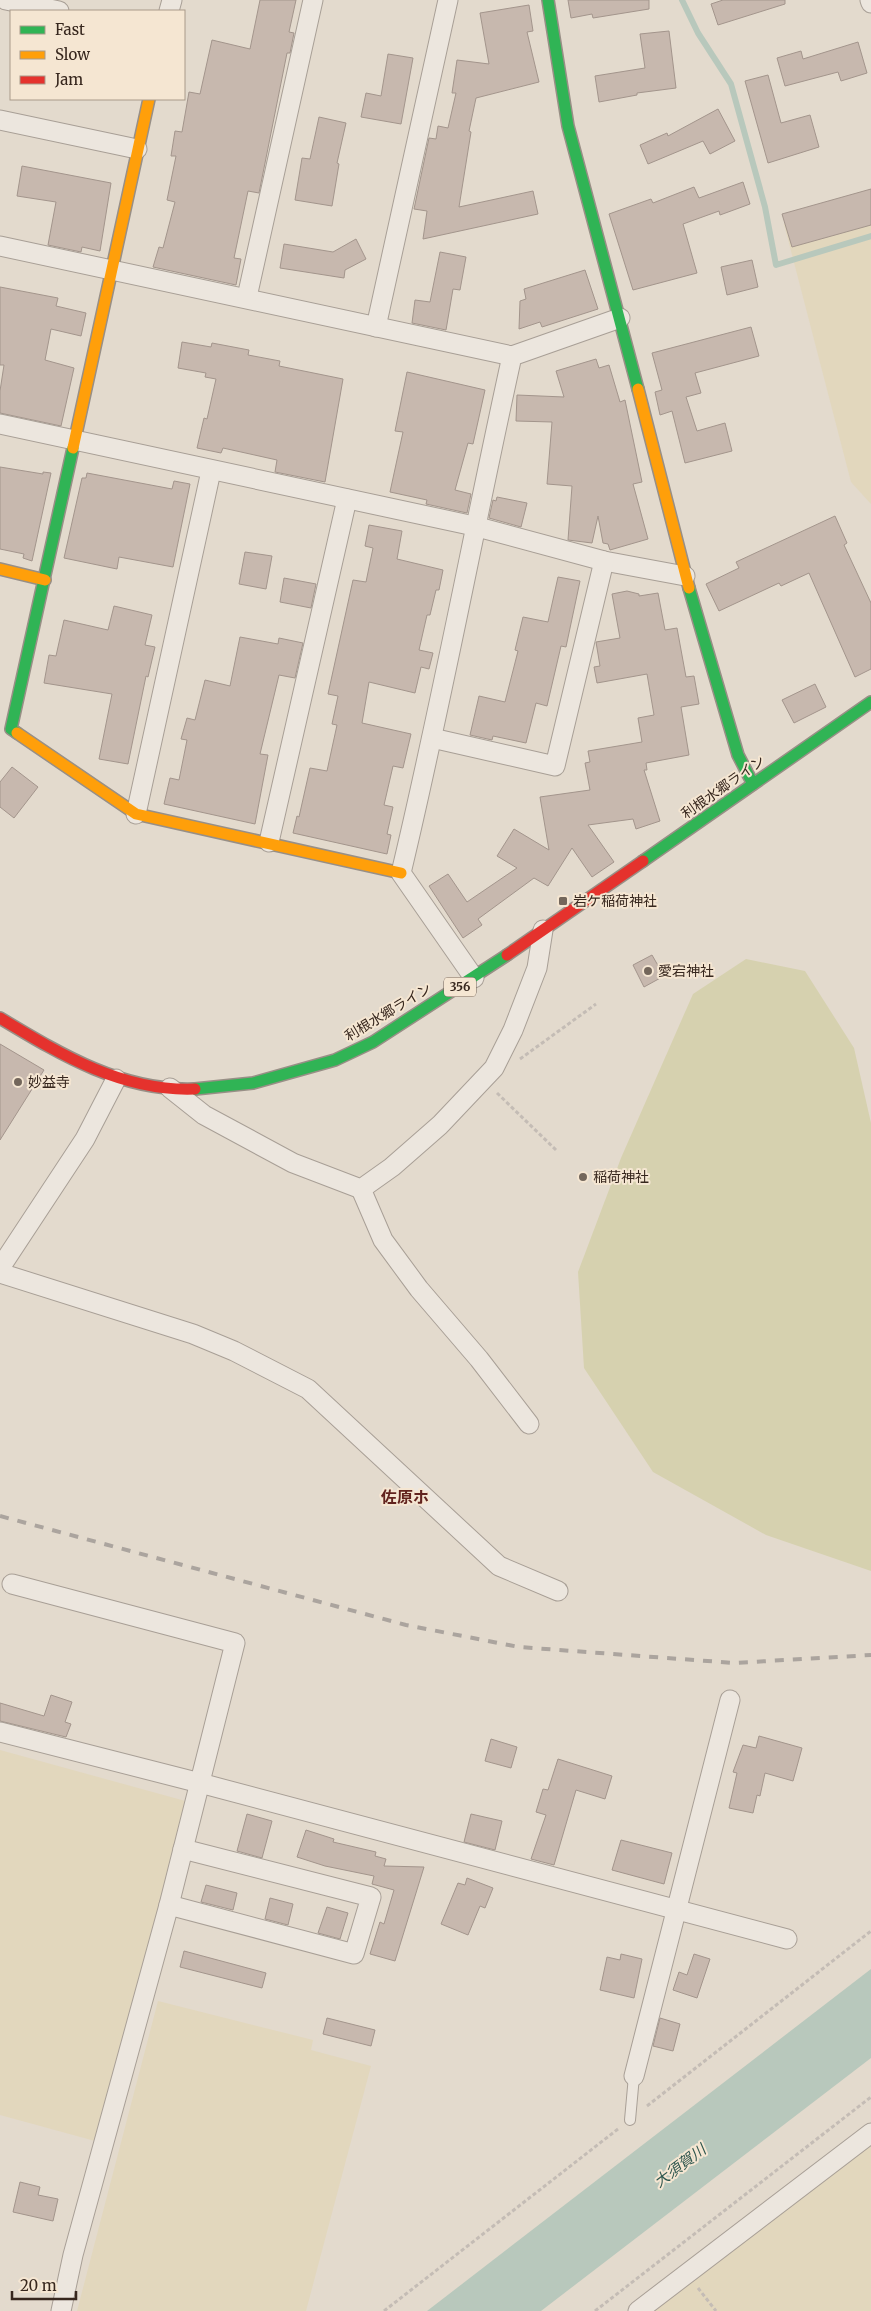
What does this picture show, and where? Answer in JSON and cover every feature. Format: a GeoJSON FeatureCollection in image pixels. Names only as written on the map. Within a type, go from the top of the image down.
{"type":"FeatureCollection","features":[{"type":"Feature","properties":{"kind":"main road"},"geometry":{"type":"LineString","coordinates":[[548,0],[568,126],[620,318],[685,576],[738,755],[753,784]]}},
{"type":"Feature","properties":{"kind":"main road"},"geometry":{"type":"LineString","coordinates":[[149,100],[12,729],[136,814],[269,842],[401,873]]}},
{"type":"Feature","properties":{"kind":"main road"},"geometry":{"type":"LineString","coordinates":[[0,569],[45,580]]}},
{"type":"Feature","properties":{"kind":"main road","name":"利根水郷ライン"},"geometry":{"type":"LineString","coordinates":[[0,1018],[49,1046],[116,1079],[170,1088],[254,1083],[335,1060],[373,1042],[474,978],[871,702]]}},
{"type":"Feature","properties":{"kind":"street"},"geometry":{"type":"LineString","coordinates":[[6,0],[53,10]]}},
{"type":"Feature","properties":{"kind":"street"},"geometry":{"type":"LineString","coordinates":[[247,297],[313,0]]}},
{"type":"Feature","properties":{"kind":"street"},"geometry":{"type":"LineString","coordinates":[[376,327],[448,0]]}},
{"type":"Feature","properties":{"kind":"street"},"geometry":{"type":"LineString","coordinates":[[0,120],[137,149]]}},
{"type":"Feature","properties":{"kind":"street"},"geometry":{"type":"LineString","coordinates":[[0,246],[247,297],[512,356],[620,318]]}},
{"type":"Feature","properties":{"kind":"street"},"geometry":{"type":"LineString","coordinates":[[474,978],[401,873],[432,738],[474,526],[512,356]]}},
{"type":"Feature","properties":{"kind":"street"},"geometry":{"type":"LineString","coordinates":[[0,424],[474,526],[604,562],[685,576]]}},
{"type":"Feature","properties":{"kind":"street"},"geometry":{"type":"LineString","coordinates":[[136,814],[211,470]]}},
{"type":"Feature","properties":{"kind":"street"},"geometry":{"type":"LineString","coordinates":[[269,842],[347,499]]}},
{"type":"Feature","properties":{"kind":"street"},"geometry":{"type":"LineString","coordinates":[[432,738],[556,766],[604,562]]}},
{"type":"Feature","properties":{"kind":"street"},"geometry":{"type":"LineString","coordinates":[[361,1189],[392,1168],[440,1125],[489,1075],[513,1030],[537,968],[543,930]]}},
{"type":"Feature","properties":{"kind":"street"},"geometry":{"type":"LineString","coordinates":[[0,1268],[85,1139],[116,1079]]}},
{"type":"Feature","properties":{"kind":"street"},"geometry":{"type":"LineString","coordinates":[[170,1088],[204,1116],[284,1158],[361,1189],[383,1240],[414,1282],[530,1424]]}},
{"type":"Feature","properties":{"kind":"street"},"geometry":{"type":"LineString","coordinates":[[0,1273],[193,1334],[234,1351],[308,1389],[498,1566],[558,1591]]}},
{"type":"Feature","properties":{"kind":"street"},"geometry":{"type":"LineString","coordinates":[[12,1584],[235,1643],[169,1905],[73,2255],[61,2311]]}},
{"type":"Feature","properties":{"kind":"street"},"geometry":{"type":"LineString","coordinates":[[634,2076],[730,1700]]}},
{"type":"Feature","properties":{"kind":"street"},"geometry":{"type":"LineString","coordinates":[[0,1732],[200,1783],[787,1939]]}},
{"type":"Feature","properties":{"kind":"street"},"geometry":{"type":"LineString","coordinates":[[169,1905],[354,1954],[371,1897],[183,1849]]}},
{"type":"Feature","properties":{"kind":"street"},"geometry":{"type":"LineString","coordinates":[[638,2311],[871,2133]]}},
{"type":"Feature","properties":{"kind":"lane"},"geometry":{"type":"LineString","coordinates":[[630,2120],[634,2076]]}},
{"type":"Feature","properties":{"kind":"path"},"geometry":{"type":"LineString","coordinates":[[556,1150],[489,1075],[524,1058],[596,1004]]}},
{"type":"Feature","properties":{"kind":"path"},"geometry":{"type":"LineString","coordinates":[[595,2311],[871,2097]]}},
{"type":"Feature","properties":{"kind":"path"},"geometry":{"type":"LineString","coordinates":[[688,2274],[716,2311]]}},
{"type":"Feature","properties":{"kind":"shaded area"},"geometry":{"type":"Polygon","coordinates":[[[871,198],[871,504],[851,482],[784,224],[871,198]]]}},
{"type":"Feature","properties":{"kind":"shaded area"},"geometry":{"type":"Polygon","coordinates":[[[746,959],[805,971],[854,1048],[871,1123],[871,1571],[766,1535],[653,1472],[584,1368],[578,1272],[621,1158],[693,994],[746,959]]]}},
{"type":"Feature","properties":{"kind":"shaded area"},"geometry":{"type":"Polygon","coordinates":[[[0,1750],[189,1802],[95,2141],[0,2115],[0,1750]]]}},
{"type":"Feature","properties":{"kind":"shaded area"},"geometry":{"type":"Polygon","coordinates":[[[158,2001],[313,2040],[311,2050],[371,2066],[306,2311],[77,2311],[158,2001]]]}},
{"type":"Feature","properties":{"kind":"shaded area"},"geometry":{"type":"Polygon","coordinates":[[[871,2143],[871,2311],[653,2311],[871,2143]]]}},
{"type":"Feature","properties":{"kind":"water","name":"大須賀川"},"geometry":{"type":"Polygon","coordinates":[[[871,1969],[871,2058],[541,2311],[427,2311],[871,1969]]]}},
{"type":"Feature","properties":{"kind":"building"},"geometry":{"type":"Polygon","coordinates":[[[260,0],[296,0],[289,32],[294,33],[290,53],[287,53],[259,193],[248,191],[234,258],[241,259],[236,285],[153,267],[159,247],[163,248],[175,202],[167,200],[176,156],[171,156],[175,131],[182,132],[189,92],[200,94],[212,40],[250,49],[260,0]]]}},
{"type":"Feature","properties":{"kind":"building"},"geometry":{"type":"Polygon","coordinates":[[[568,0],[649,0],[649,9],[593,18],[592,14],[571,18],[568,0]]]}},
{"type":"Feature","properties":{"kind":"building"},"geometry":{"type":"Polygon","coordinates":[[[723,0],[785,0],[785,4],[718,25],[711,4],[723,0]]]}},
{"type":"Feature","properties":{"kind":"building"},"geometry":{"type":"Polygon","coordinates":[[[529,5],[533,31],[527,32],[539,82],[476,98],[469,131],[471,132],[459,207],[533,191],[538,214],[423,239],[427,211],[414,209],[429,138],[436,139],[438,126],[448,128],[456,93],[452,93],[457,60],[489,64],[480,13],[529,5]]]}},
{"type":"Feature","properties":{"kind":"building"},"geometry":{"type":"Polygon","coordinates":[[[669,31],[676,88],[637,93],[637,95],[599,102],[595,76],[645,68],[640,34],[669,31]]]}},
{"type":"Feature","properties":{"kind":"building"},"geometry":{"type":"Polygon","coordinates":[[[858,42],[867,73],[841,81],[838,72],[785,86],[777,58],[801,51],[803,59],[858,42]]]}},
{"type":"Feature","properties":{"kind":"building"},"geometry":{"type":"Polygon","coordinates":[[[388,54],[413,58],[401,124],[361,117],[366,93],[381,96],[388,54]]]}},
{"type":"Feature","properties":{"kind":"building"},"geometry":{"type":"Polygon","coordinates":[[[768,75],[781,123],[810,115],[819,147],[768,163],[745,81],[768,75]]]}},
{"type":"Feature","properties":{"kind":"building"},"geometry":{"type":"Polygon","coordinates":[[[718,109],[735,141],[710,154],[703,141],[648,164],[640,145],[667,133],[668,136],[718,109]]]}},
{"type":"Feature","properties":{"kind":"building"},"geometry":{"type":"Polygon","coordinates":[[[319,117],[346,123],[337,163],[339,164],[332,206],[295,200],[302,158],[310,159],[319,117]]]}},
{"type":"Feature","properties":{"kind":"building"},"geometry":{"type":"Polygon","coordinates":[[[22,166],[111,183],[100,251],[82,247],[81,252],[48,245],[56,202],[17,196],[22,166]]]}},
{"type":"Feature","properties":{"kind":"building"},"geometry":{"type":"Polygon","coordinates":[[[743,182],[750,204],[720,215],[719,211],[683,224],[697,273],[633,290],[609,214],[651,199],[653,203],[694,187],[699,198],[743,182]]]}},
{"type":"Feature","properties":{"kind":"building"},"geometry":{"type":"Polygon","coordinates":[[[871,189],[871,225],[792,247],[782,214],[871,189]]]}},
{"type":"Feature","properties":{"kind":"building"},"geometry":{"type":"Polygon","coordinates":[[[356,239],[366,259],[345,270],[344,278],[280,268],[284,244],[333,252],[356,239]]]}},
{"type":"Feature","properties":{"kind":"building"},"geometry":{"type":"Polygon","coordinates":[[[440,252],[466,257],[460,290],[453,289],[446,330],[412,323],[415,300],[430,302],[440,252]]]}},
{"type":"Feature","properties":{"kind":"building"},"geometry":{"type":"Polygon","coordinates":[[[752,260],[758,287],[727,295],[721,267],[752,260]]]}},
{"type":"Feature","properties":{"kind":"building"},"geometry":{"type":"Polygon","coordinates":[[[585,270],[598,309],[542,327],[540,322],[519,329],[520,301],[526,299],[524,289],[585,270]]]}},
{"type":"Feature","properties":{"kind":"building"},"geometry":{"type":"Polygon","coordinates":[[[0,287],[58,298],[56,306],[86,313],[81,336],[51,329],[45,360],[74,368],[61,426],[0,413],[0,391],[4,365],[0,365],[0,287]]]}},
{"type":"Feature","properties":{"kind":"building"},"geometry":{"type":"Polygon","coordinates":[[[751,327],[759,356],[695,373],[701,393],[686,397],[697,431],[725,423],[732,451],[685,463],[672,411],[660,415],[655,392],[662,390],[652,353],[751,327]]]}},
{"type":"Feature","properties":{"kind":"building"},"geometry":{"type":"Polygon","coordinates":[[[182,342],[211,347],[212,343],[249,350],[248,355],[280,361],[279,366],[343,379],[325,482],[275,472],[277,460],[223,448],[221,453],[197,448],[204,418],[207,419],[216,379],[205,377],[206,373],[178,368],[182,342]]]}},
{"type":"Feature","properties":{"kind":"building"},"geometry":{"type":"Polygon","coordinates":[[[596,359],[599,368],[609,365],[620,402],[625,400],[642,482],[633,484],[648,539],[610,550],[608,544],[603,543],[598,516],[592,543],[568,540],[572,486],[547,484],[552,422],[516,421],[517,395],[564,397],[556,371],[596,359]]]}},
{"type":"Feature","properties":{"kind":"building"},"geometry":{"type":"Polygon","coordinates":[[[407,372],[485,390],[473,444],[468,443],[455,490],[471,494],[467,513],[426,504],[427,500],[390,492],[403,432],[395,431],[407,372]]]}},
{"type":"Feature","properties":{"kind":"building"},"geometry":{"type":"Polygon","coordinates":[[[0,467],[43,474],[43,472],[51,473],[32,561],[23,558],[24,554],[0,549],[0,467]]]}},
{"type":"Feature","properties":{"kind":"building"},"geometry":{"type":"Polygon","coordinates":[[[87,473],[172,489],[174,481],[190,484],[173,567],[119,557],[117,569],[64,558],[82,478],[86,478],[87,473]]]}},
{"type":"Feature","properties":{"kind":"building"},"geometry":{"type":"Polygon","coordinates":[[[497,497],[527,503],[521,527],[489,518],[493,500],[496,501],[497,497]]]}},
{"type":"Feature","properties":{"kind":"building"},"geometry":{"type":"Polygon","coordinates":[[[835,516],[847,543],[844,545],[871,603],[871,669],[855,677],[809,573],[781,586],[779,583],[719,611],[706,584],[739,568],[736,562],[835,516]]]}},
{"type":"Feature","properties":{"kind":"building"},"geometry":{"type":"Polygon","coordinates":[[[369,525],[402,531],[397,559],[443,570],[439,590],[436,590],[430,615],[427,615],[419,650],[433,653],[429,669],[421,667],[415,693],[369,682],[362,723],[411,734],[403,768],[393,766],[384,805],[393,807],[387,834],[391,835],[387,854],[293,833],[297,816],[299,817],[310,768],[327,771],[337,725],[332,724],[338,696],[328,694],[353,580],[366,582],[373,548],[365,546],[369,525]]]}},
{"type":"Feature","properties":{"kind":"building"},"geometry":{"type":"Polygon","coordinates":[[[245,552],[272,556],[266,589],[239,584],[245,552]]]}},
{"type":"Feature","properties":{"kind":"building"},"geometry":{"type":"Polygon","coordinates":[[[558,577],[580,581],[566,647],[561,646],[547,706],[536,703],[526,743],[493,736],[492,740],[470,735],[479,696],[505,702],[518,651],[515,650],[523,617],[548,622],[558,577]]]}},
{"type":"Feature","properties":{"kind":"building"},"geometry":{"type":"Polygon","coordinates":[[[284,578],[316,584],[311,608],[280,602],[284,578]]]}},
{"type":"Feature","properties":{"kind":"building"},"geometry":{"type":"Polygon","coordinates":[[[627,591],[639,594],[639,596],[658,593],[665,630],[677,628],[686,677],[694,676],[699,704],[681,707],[689,755],[646,763],[647,770],[644,770],[660,821],[636,829],[633,819],[588,825],[614,862],[592,877],[572,848],[548,886],[534,878],[478,919],[482,925],[463,938],[429,886],[448,874],[467,902],[517,868],[497,856],[514,829],[549,850],[540,797],[590,790],[585,763],[590,762],[588,751],[642,742],[638,718],[654,715],[647,674],[597,683],[594,667],[600,666],[596,642],[620,638],[612,594],[627,591]]]}},
{"type":"Feature","properties":{"kind":"building"},"geometry":{"type":"Polygon","coordinates":[[[114,606],[152,615],[145,645],[155,647],[148,677],[146,676],[128,764],[99,759],[112,694],[44,683],[49,655],[56,656],[64,620],[108,630],[114,606]]]}},
{"type":"Feature","properties":{"kind":"building"},"geometry":{"type":"Polygon","coordinates":[[[240,637],[278,644],[279,638],[303,643],[295,678],[279,675],[260,754],[268,755],[255,824],[164,804],[170,778],[179,780],[187,740],[181,739],[187,718],[195,720],[205,680],[230,686],[240,637]]]}},
{"type":"Feature","properties":{"kind":"building"},"geometry":{"type":"Polygon","coordinates":[[[815,684],[826,707],[794,723],[782,700],[815,684]]]}},
{"type":"Feature","properties":{"kind":"building"},"geometry":{"type":"Polygon","coordinates":[[[12,767],[38,787],[14,818],[0,807],[0,782],[12,767]]]}},
{"type":"Feature","properties":{"kind":"building","name":"愛宕神社"},"geometry":{"type":"Polygon","coordinates":[[[652,955],[664,976],[644,987],[633,965],[652,955]]]}},
{"type":"Feature","properties":{"kind":"building","name":"妙益寺"},"geometry":{"type":"Polygon","coordinates":[[[0,1044],[44,1070],[0,1140],[0,1044]]]}},
{"type":"Feature","properties":{"kind":"building"},"geometry":{"type":"Polygon","coordinates":[[[51,1695],[72,1702],[65,1722],[71,1724],[66,1737],[0,1721],[0,1703],[44,1716],[51,1695]]]}},
{"type":"Feature","properties":{"kind":"building"},"geometry":{"type":"Polygon","coordinates":[[[759,1736],[802,1748],[793,1781],[765,1773],[760,1796],[757,1795],[753,1813],[729,1808],[737,1773],[733,1772],[743,1745],[756,1748],[759,1736]]]}},
{"type":"Feature","properties":{"kind":"building"},"geometry":{"type":"Polygon","coordinates":[[[491,1739],[517,1747],[511,1768],[485,1761],[491,1739]]]}},
{"type":"Feature","properties":{"kind":"building"},"geometry":{"type":"Polygon","coordinates":[[[558,1759],[612,1776],[605,1799],[576,1790],[554,1865],[531,1859],[546,1815],[536,1812],[543,1789],[548,1790],[558,1759]]]}},
{"type":"Feature","properties":{"kind":"building"},"geometry":{"type":"Polygon","coordinates":[[[247,1814],[272,1821],[262,1858],[237,1851],[247,1814]]]}},
{"type":"Feature","properties":{"kind":"building"},"geometry":{"type":"Polygon","coordinates":[[[471,1814],[502,1821],[495,1850],[464,1842],[471,1814]]]}},
{"type":"Feature","properties":{"kind":"building"},"geometry":{"type":"Polygon","coordinates":[[[306,1830],[334,1839],[333,1842],[376,1852],[375,1856],[386,1859],[384,1866],[424,1867],[395,1961],[370,1954],[380,1922],[384,1924],[394,1890],[372,1884],[374,1876],[325,1866],[297,1857],[306,1830]]]}},
{"type":"Feature","properties":{"kind":"building"},"geometry":{"type":"Polygon","coordinates":[[[621,1840],[672,1853],[664,1884],[612,1870],[621,1840]]]}},
{"type":"Feature","properties":{"kind":"building"},"geometry":{"type":"Polygon","coordinates":[[[467,1878],[493,1888],[485,1908],[480,1906],[468,1935],[441,1924],[458,1883],[465,1885],[467,1878]]]}},
{"type":"Feature","properties":{"kind":"building"},"geometry":{"type":"Polygon","coordinates":[[[206,1885],[237,1893],[233,1910],[201,1902],[206,1885]]]}},
{"type":"Feature","properties":{"kind":"building"},"geometry":{"type":"Polygon","coordinates":[[[270,1898],[293,1904],[288,1925],[265,1919],[270,1898]]]}},
{"type":"Feature","properties":{"kind":"building"},"geometry":{"type":"Polygon","coordinates":[[[327,1907],[348,1913],[340,1939],[318,1933],[327,1907]]]}},
{"type":"Feature","properties":{"kind":"building"},"geometry":{"type":"Polygon","coordinates":[[[184,1951],[266,1973],[262,1988],[180,1967],[184,1951]]]}},
{"type":"Feature","properties":{"kind":"building"},"geometry":{"type":"Polygon","coordinates":[[[621,1954],[642,1959],[634,1998],[600,1990],[607,1957],[620,1960],[621,1954]]]}},
{"type":"Feature","properties":{"kind":"building"},"geometry":{"type":"Polygon","coordinates":[[[694,1954],[710,1959],[697,1998],[673,1990],[679,1972],[687,1975],[694,1954]]]}},
{"type":"Feature","properties":{"kind":"building"},"geometry":{"type":"Polygon","coordinates":[[[327,2018],[375,2030],[371,2046],[323,2034],[327,2018]]]}},
{"type":"Feature","properties":{"kind":"building"},"geometry":{"type":"Polygon","coordinates":[[[660,2018],[680,2024],[673,2051],[653,2046],[660,2018]]]}},
{"type":"Feature","properties":{"kind":"building"},"geometry":{"type":"Polygon","coordinates":[[[20,2182],[40,2187],[38,2195],[58,2199],[53,2221],[13,2212],[20,2182]]]}},
{"type":"Feature","properties":{"kind":"waterway"},"geometry":{"type":"LineString","coordinates":[[682,0],[698,33],[731,84],[765,207],[776,265],[871,236]]}},
{"type":"Feature","properties":{"kind":"railway"},"geometry":{"type":"LineString","coordinates":[[0,1516],[406,1625],[519,1647],[734,1663],[871,1655]]}},
{"type":"Feature","properties":{"kind":"traffic: fast"},"geometry":{"type":"LineString","coordinates":[[548,0],[568,126],[638,389]]}},
{"type":"Feature","properties":{"kind":"traffic: fast"},"geometry":{"type":"LineString","coordinates":[[17,733],[11,729],[73,448]]}},
{"type":"Feature","properties":{"kind":"traffic: fast"},"geometry":{"type":"LineString","coordinates":[[689,588],[738,755],[753,784]]}},
{"type":"Feature","properties":{"kind":"traffic: fast"},"geometry":{"type":"LineString","coordinates":[[643,861],[871,702]]}},
{"type":"Feature","properties":{"kind":"traffic: fast"},"geometry":{"type":"LineString","coordinates":[[195,1089],[253,1083],[335,1060],[373,1042],[507,955]]}},
{"type":"Feature","properties":{"kind":"traffic: slow"},"geometry":{"type":"LineString","coordinates":[[73,448],[149,100]]}},
{"type":"Feature","properties":{"kind":"traffic: slow"},"geometry":{"type":"LineString","coordinates":[[638,389],[689,588]]}},
{"type":"Feature","properties":{"kind":"traffic: slow"},"geometry":{"type":"LineString","coordinates":[[0,569],[45,580]]}},
{"type":"Feature","properties":{"kind":"traffic: slow"},"geometry":{"type":"LineString","coordinates":[[17,733],[136,814],[401,873]]}},
{"type":"Feature","properties":{"kind":"traffic: jam"},"geometry":{"type":"LineString","coordinates":[[507,955],[643,861]]}},
{"type":"Feature","properties":{"kind":"traffic: jam"},"geometry":{"type":"LineString","coordinates":[[0,1018],[69,1057],[117,1077],[142,1084],[168,1088],[195,1089]]}},
{"type":"Feature","properties":{"kind":"place","name":"岩ケ稲荷神社"},"geometry":{"type":"Point","coordinates":[563,901]}},
{"type":"Feature","properties":{"kind":"place","name":"愛宕神社"},"geometry":{"type":"Point","coordinates":[648,971]}},
{"type":"Feature","properties":{"kind":"place","name":"妙益寺"},"geometry":{"type":"Point","coordinates":[18,1082]}},
{"type":"Feature","properties":{"kind":"place","name":"稲荷神社"},"geometry":{"type":"Point","coordinates":[583,1177]}},
{"type":"Feature","properties":{"kind":"district","name":"佐原ホ"},"geometry":{"type":"Point","coordinates":[405,1497]}}]}
